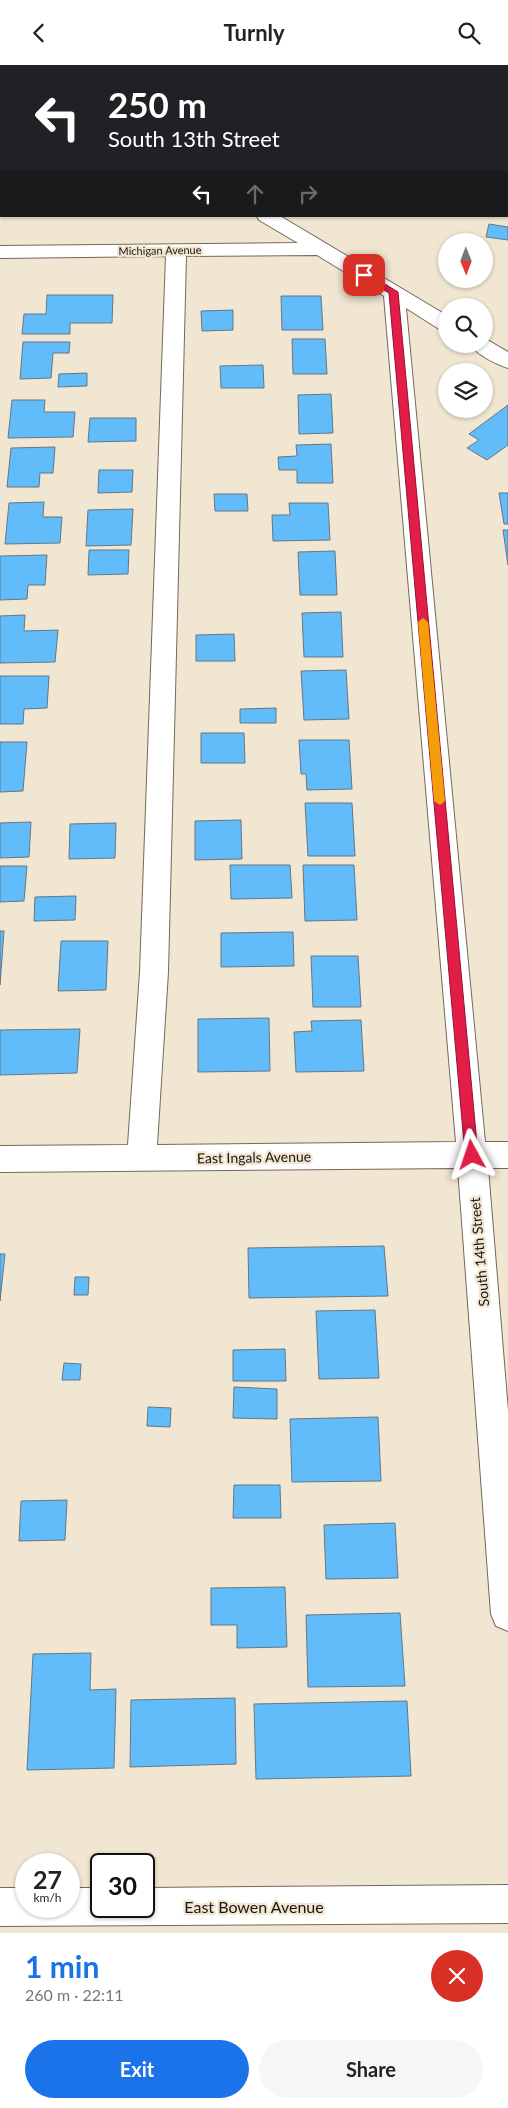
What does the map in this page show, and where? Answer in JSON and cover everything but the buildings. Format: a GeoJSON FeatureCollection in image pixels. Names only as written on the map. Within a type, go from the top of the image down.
{"type":"FeatureCollection","features":[{"type":"Feature","properties":{"kind":"street"},"geometry":{"type":"LineString","coordinates":[[268,217],[438,319]]}},
{"type":"Feature","properties":{"kind":"street","name":"Michigan Avenue"},"geometry":{"type":"LineString","coordinates":[[0,252],[319,249]]}},
{"type":"Feature","properties":{"kind":"street"},"geometry":{"type":"LineString","coordinates":[[141,1158],[148,1083],[154,972],[176,250]]}},
{"type":"Feature","properties":{"kind":"street","name":"South 14th Street"},"geometry":{"type":"LineString","coordinates":[[394,292],[472,1155],[508,1614]]}},
{"type":"Feature","properties":{"kind":"street"},"geometry":{"type":"LineString","coordinates":[[493,352],[508,361]]}},
{"type":"Feature","properties":{"kind":"street","name":"East Ingals Avenue"},"geometry":{"type":"LineString","coordinates":[[0,1159],[508,1155]]}},
{"type":"Feature","properties":{"kind":"street","name":"East Bowen Avenue"},"geometry":{"type":"LineString","coordinates":[[0,1907],[508,1904]]}},
{"type":"Feature","properties":{"kind":"slow traffic"},"geometry":{"type":"LineString","coordinates":[[423,622],[440,801]]}},
{"type":"Feature","properties":{"kind":"route"},"geometry":{"type":"LineString","coordinates":[[364,275],[394,292],[472,1155]]}}]}
